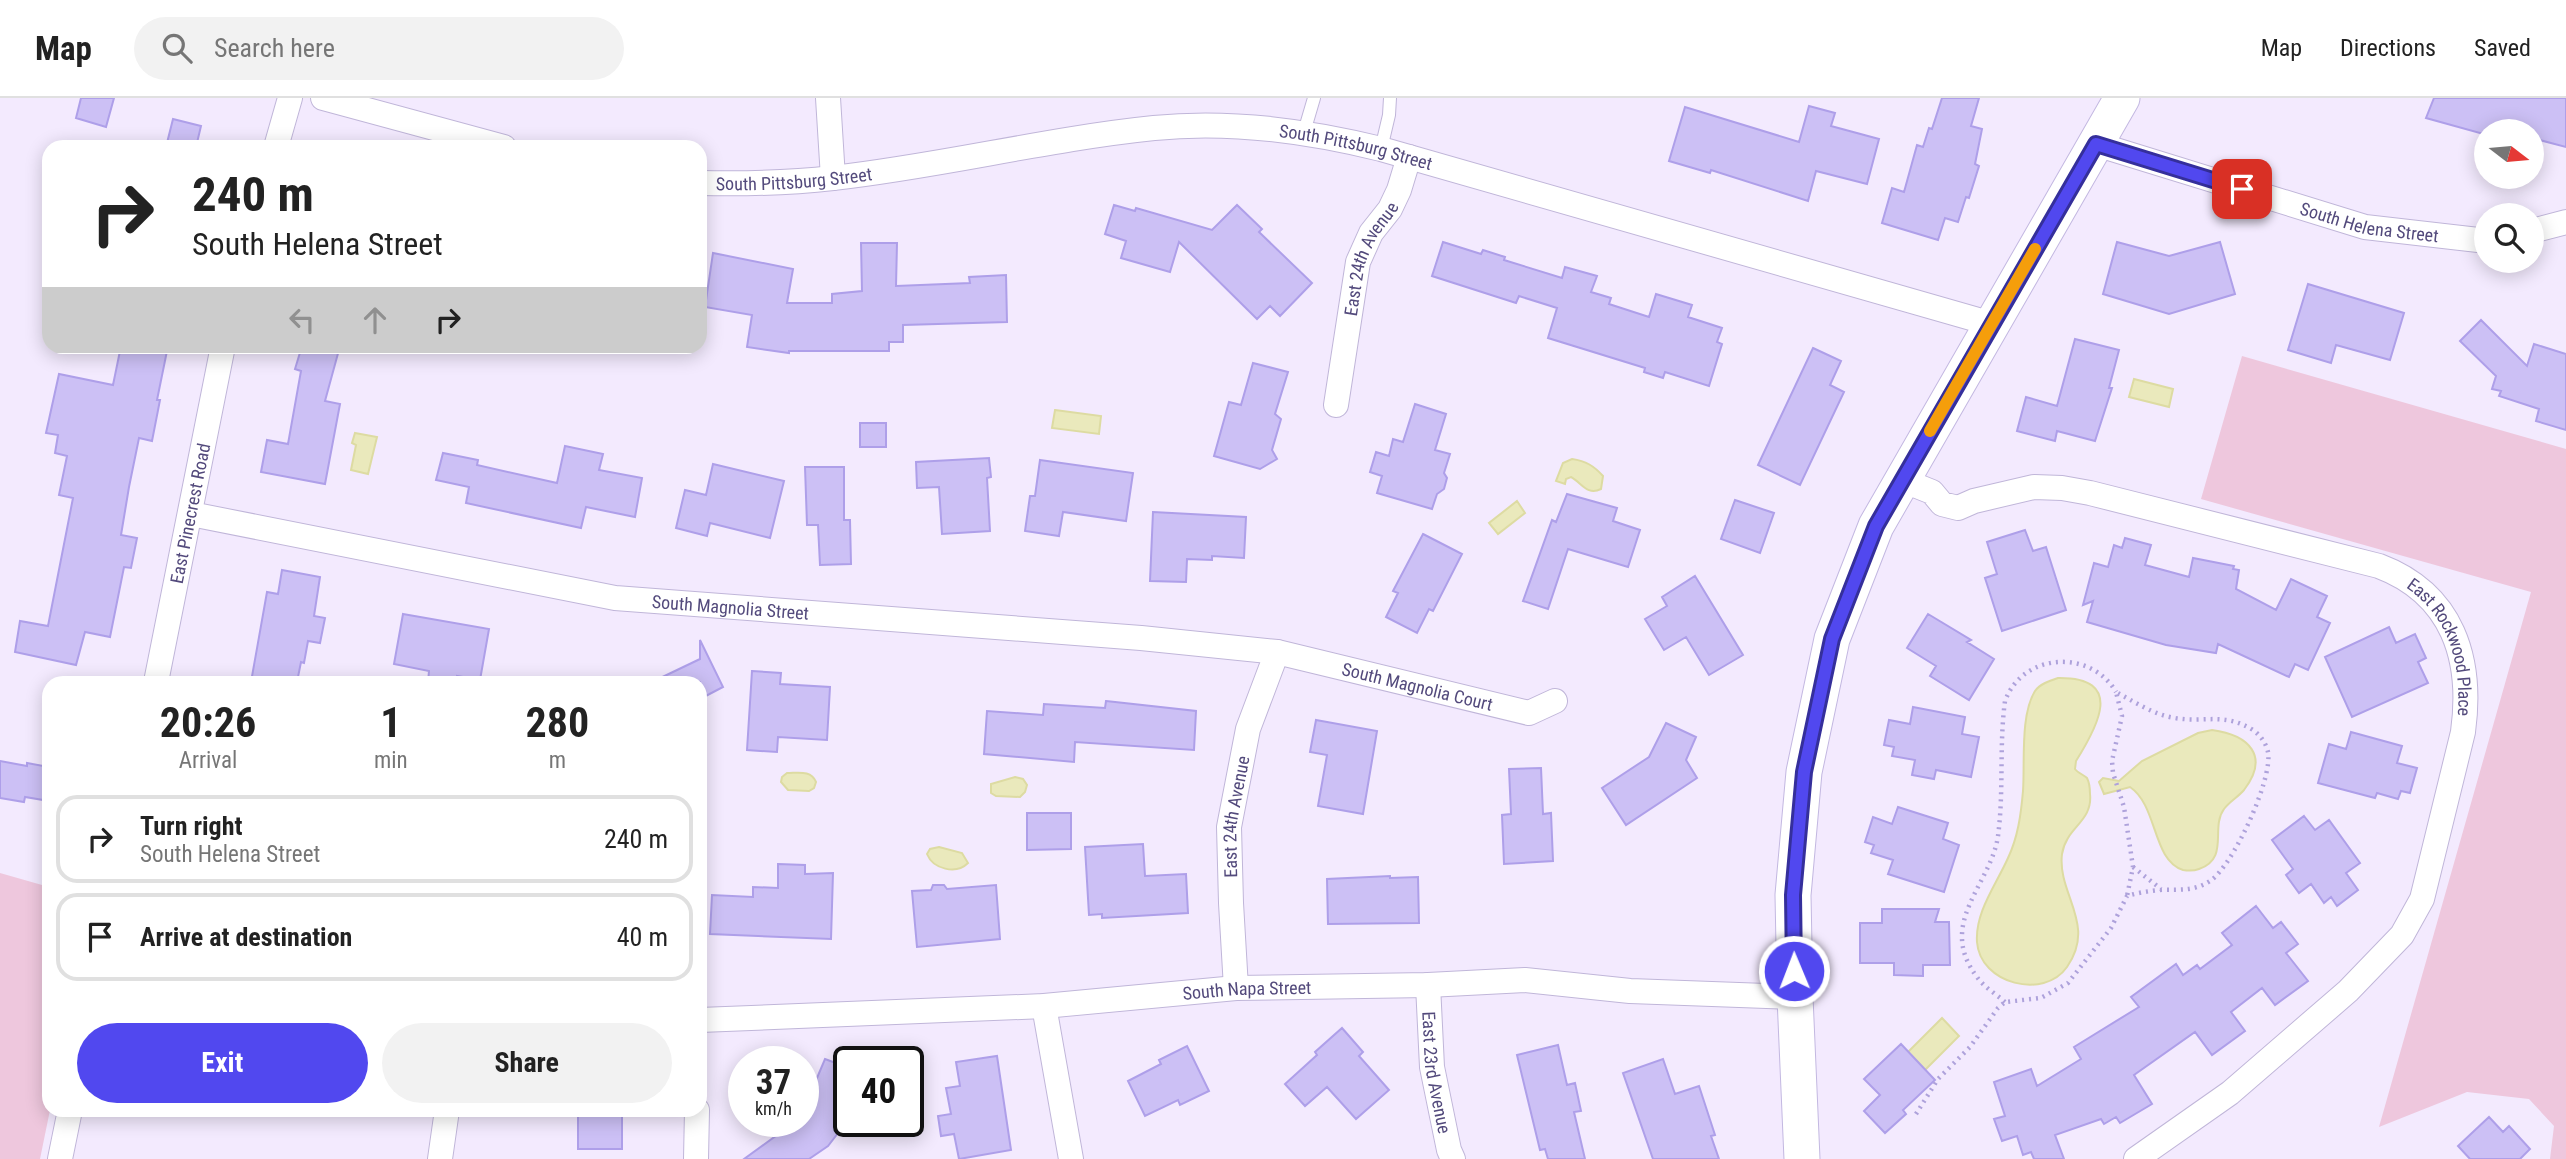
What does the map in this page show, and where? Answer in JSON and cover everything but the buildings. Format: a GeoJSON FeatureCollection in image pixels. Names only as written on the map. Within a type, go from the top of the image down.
{"type":"FeatureCollection","features":[{"type":"Feature","properties":{"kind":"street"},"geometry":{"type":"LineString","coordinates":[[278,140],[290,98]]}},
{"type":"Feature","properties":{"kind":"street"},"geometry":{"type":"LineString","coordinates":[[323,98],[478,140]]}},
{"type":"Feature","properties":{"kind":"street"},"geometry":{"type":"LineString","coordinates":[[828,98],[833,178]]}},
{"type":"Feature","properties":{"kind":"street"},"geometry":{"type":"LineString","coordinates":[[1802,1159],[1794,996],[1793,895],[1804,772],[1832,639],[1876,526],[1917,486],[1992,324],[2122,98]]}},
{"type":"Feature","properties":{"kind":"street","name":"South Pittsburg Street"},"geometry":{"type":"LineString","coordinates":[[707,183],[753,184],[833,178],[1156,127],[1247,126],[1304,132],[1409,156],[1992,324]]}},
{"type":"Feature","properties":{"kind":"street","name":"South Helena Street"},"geometry":{"type":"LineString","coordinates":[[2096,144],[2365,227],[2474,240]]}},
{"type":"Feature","properties":{"kind":"street","name":"East 24th Avenue"},"geometry":{"type":"LineString","coordinates":[[1336,405],[1358,261],[1371,233],[1391,209],[1409,156]]}},
{"type":"Feature","properties":{"kind":"street"},"geometry":{"type":"LineString","coordinates":[[2544,228],[2566,222]]}},
{"type":"Feature","properties":{"kind":"street","name":"East Pinecrest Road"},"geometry":{"type":"LineString","coordinates":[[157,676],[221,354]]}},
{"type":"Feature","properties":{"kind":"street","name":"East Rockwood Place"},"geometry":{"type":"LineString","coordinates":[[1917,486],[1942,504],[1958,508],[1974,501],[2034,488],[2062,488],[2379,566],[2409,579],[2437,604],[2448,621],[2463,658],[2466,695],[2463,732],[2422,899],[2402,935],[2348,991],[2230,1093],[2136,1159]]}},
{"type":"Feature","properties":{"kind":"street","name":"South Magnolia Street"},"geometry":{"type":"LineString","coordinates":[[191,514],[615,597],[1129,637],[1278,652]]}},
{"type":"Feature","properties":{"kind":"street","name":"East 24th Avenue"},"geometry":{"type":"LineString","coordinates":[[1236,988],[1229,827],[1248,729],[1278,652]]}},
{"type":"Feature","properties":{"kind":"street","name":"South Magnolia Court"},"geometry":{"type":"LineString","coordinates":[[1278,652],[1529,713],[1555,701]]}},
{"type":"Feature","properties":{"kind":"street","name":"South Napa Street"},"geometry":{"type":"LineString","coordinates":[[707,1020],[1044,1006],[1236,988],[1428,985],[1525,980],[1630,991],[1794,996]]}},
{"type":"Feature","properties":{"kind":"street","name":"East 23rd Avenue"},"geometry":{"type":"LineString","coordinates":[[1428,985],[1432,1067],[1453,1159]]}},
{"type":"Feature","properties":{"kind":"street"},"geometry":{"type":"LineString","coordinates":[[1044,1006],[1071,1159]]}},
{"type":"Feature","properties":{"kind":"street"},"geometry":{"type":"LineString","coordinates":[[60,1159],[69,1117]]}},
{"type":"Feature","properties":{"kind":"street"},"geometry":{"type":"LineString","coordinates":[[440,1159],[446,1117]]}},
{"type":"Feature","properties":{"kind":"street"},"geometry":{"type":"LineString","coordinates":[[696,1159],[697,1117]]}},
{"type":"Feature","properties":{"kind":"lane"},"geometry":{"type":"LineString","coordinates":[[1304,132],[1314,98]]}},
{"type":"Feature","properties":{"kind":"lane"},"geometry":{"type":"LineString","coordinates":[[1381,149],[1390,98]]}},
{"type":"Feature","properties":{"kind":"path"},"geometry":{"type":"LineString","coordinates":[[1916,1114],[1938,1079],[1970,1047],[1998,1008],[2005,1003],[2041,998],[2068,983],[2111,928],[2127,896],[2133,867],[2124,807],[2113,774],[2112,761],[2122,716],[2116,692],[2108,681],[2097,672],[2073,663],[2056,662],[2026,671],[2007,695],[2004,707],[1997,844],[1969,902],[1963,926],[1963,942],[1972,969],[1979,980],[2005,1003]]}},
{"type":"Feature","properties":{"kind":"path"},"geometry":{"type":"LineString","coordinates":[[2116,692],[2168,716],[2187,719],[2218,718],[2239,723],[2259,735],[2268,753],[2268,764],[2253,815],[2218,876],[2184,891],[2162,890],[2127,896]]}},
{"type":"Feature","properties":{"kind":"path"},"geometry":{"type":"LineString","coordinates":[[2133,867],[2162,890]]}},
{"type":"Feature","properties":{"kind":"shaded area"},"geometry":{"type":"Polygon","coordinates":[[[2242,356],[2566,449],[2566,1159],[2550,1159],[2554,1126],[2529,1099],[2467,1092],[2379,1127],[2531,592],[2201,499],[2242,356]]]}},
{"type":"Feature","properties":{"kind":"shaded area"},"geometry":{"type":"Polygon","coordinates":[[[2134,379],[2173,389],[2169,407],[2129,397],[2134,379]]]}},
{"type":"Feature","properties":{"kind":"shaded area"},"geometry":{"type":"Polygon","coordinates":[[[1055,410],[1101,416],[1099,434],[1052,428],[1055,410]]]}},
{"type":"Feature","properties":{"kind":"shaded area"},"geometry":{"type":"Polygon","coordinates":[[[355,433],[377,437],[368,474],[351,470],[356,445],[352,443],[355,433]]]}},
{"type":"Feature","properties":{"kind":"shaded area"},"geometry":{"type":"Polygon","coordinates":[[[1572,459],[1586,463],[1600,472],[1603,476],[1601,489],[1588,490],[1571,477],[1566,479],[1565,484],[1556,481],[1563,463],[1572,459]]]}},
{"type":"Feature","properties":{"kind":"shaded area"},"geometry":{"type":"Polygon","coordinates":[[[1517,501],[1525,513],[1498,534],[1489,523],[1517,501]]]}},
{"type":"Feature","properties":{"kind":"shaded area"},"geometry":{"type":"Polygon","coordinates":[[[2058,678],[2079,680],[2092,686],[2099,695],[2100,706],[2098,719],[2076,761],[2075,769],[2088,780],[2090,804],[2084,818],[2068,837],[2062,854],[2062,869],[2077,923],[2075,951],[2067,967],[2057,977],[2044,983],[2029,985],[2014,983],[1989,968],[1981,956],[1977,931],[1987,899],[2017,834],[2023,791],[2025,726],[2030,701],[2039,686],[2058,678]]]}},
{"type":"Feature","properties":{"kind":"shaded area"},"geometry":{"type":"Polygon","coordinates":[[[2212,730],[2245,742],[2252,749],[2255,767],[2244,790],[2226,806],[2220,817],[2214,858],[2199,869],[2183,870],[2173,864],[2166,855],[2139,796],[2130,787],[2104,794],[2099,782],[2103,778],[2119,781],[2142,761],[2198,733],[2212,730]]]}},
{"type":"Feature","properties":{"kind":"shaded area"},"geometry":{"type":"Polygon","coordinates":[[[787,773],[804,773],[811,776],[816,782],[814,788],[809,791],[788,790],[781,782],[787,773]]]}},
{"type":"Feature","properties":{"kind":"shaded area"},"geometry":{"type":"Polygon","coordinates":[[[1015,777],[1023,779],[1027,785],[1020,797],[996,796],[991,793],[991,784],[1015,777]]]}},
{"type":"Feature","properties":{"kind":"shaded area"},"geometry":{"type":"Polygon","coordinates":[[[939,847],[962,853],[968,863],[957,869],[939,867],[927,854],[930,849],[939,847]]]}},
{"type":"Feature","properties":{"kind":"shaded area"},"geometry":{"type":"Polygon","coordinates":[[[0,873],[42,885],[42,1117],[49,1117],[40,1159],[0,1159],[0,873]]]}},
{"type":"Feature","properties":{"kind":"shaded area"},"geometry":{"type":"Polygon","coordinates":[[[1942,1018],[1959,1036],[1925,1070],[1908,1052],[1942,1018]]]}},
{"type":"Feature","properties":{"kind":"slow traffic"},"geometry":{"type":"LineString","coordinates":[[1930,431],[2035,249]]}},
{"type":"Feature","properties":{"kind":"route"},"geometry":{"type":"LineString","coordinates":[[1794,971],[1793,895],[1804,772],[1832,639],[1876,526],[1953,389],[2096,144],[2242,189]]}}]}
